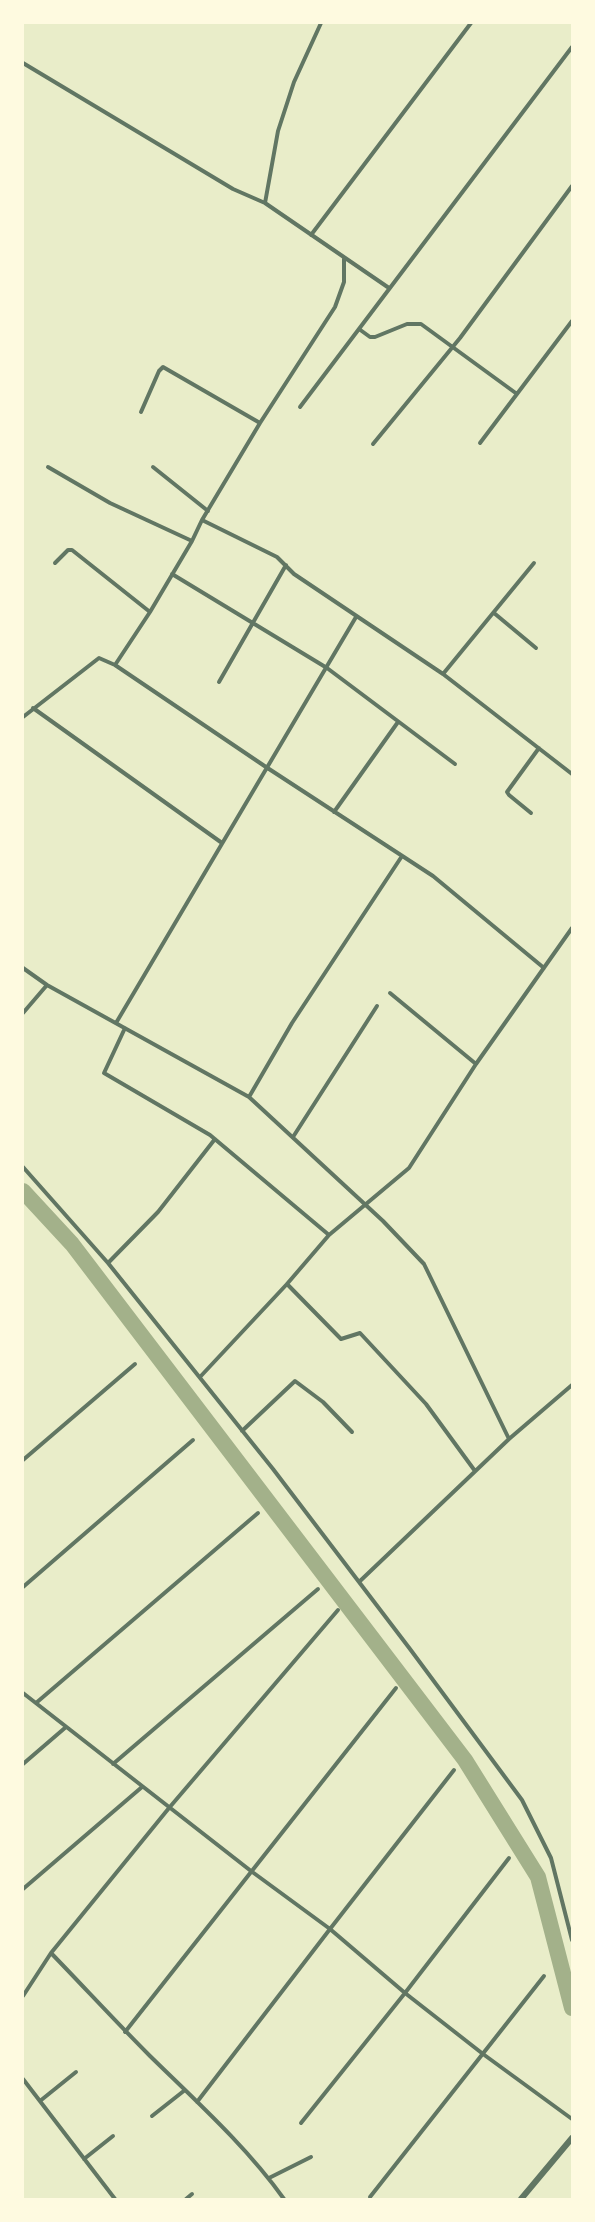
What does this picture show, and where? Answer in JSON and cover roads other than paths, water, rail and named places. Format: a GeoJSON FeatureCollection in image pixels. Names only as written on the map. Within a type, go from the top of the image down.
{"type":"FeatureCollection","features":[{"type":"Feature","properties":{"kind":"street"},"geometry":{"type":"LineString","coordinates":[[265,203],[278,131],[294,82],[320,23]]}},
{"type":"Feature","properties":{"kind":"street"},"geometry":{"type":"LineString","coordinates":[[311,235],[471,23]]}},
{"type":"Feature","properties":{"kind":"street"},"geometry":{"type":"LineString","coordinates":[[300,407],[572,47]]}},
{"type":"Feature","properties":{"kind":"street"},"geometry":{"type":"LineString","coordinates":[[23,63],[233,189],[265,203],[344,259],[389,288]]}},
{"type":"Feature","properties":{"kind":"street"},"geometry":{"type":"LineString","coordinates":[[373,444],[452,346],[572,186]]}},
{"type":"Feature","properties":{"kind":"street"},"geometry":{"type":"LineString","coordinates":[[115,665],[150,612],[192,541],[202,520],[260,423],[335,307],[344,282],[344,259]]}},
{"type":"Feature","properties":{"kind":"street"},"geometry":{"type":"LineString","coordinates":[[480,443],[572,321]]}},
{"type":"Feature","properties":{"kind":"street"},"geometry":{"type":"LineString","coordinates":[[359,328],[370,337],[374,337],[408,324],[421,324],[517,394]]}},
{"type":"Feature","properties":{"kind":"street"},"geometry":{"type":"LineString","coordinates":[[141,412],[158,371],[163,367],[260,423]]}},
{"type":"Feature","properties":{"kind":"street"},"geometry":{"type":"LineString","coordinates":[[48,467],[110,503],[192,541]]}},
{"type":"Feature","properties":{"kind":"street"},"geometry":{"type":"LineString","coordinates":[[154,467],[208,511]]}},
{"type":"Feature","properties":{"kind":"street"},"geometry":{"type":"LineString","coordinates":[[202,520],[277,557],[294,574],[443,674],[572,774]]}},
{"type":"Feature","properties":{"kind":"street"},"geometry":{"type":"LineString","coordinates":[[55,563],[68,550],[72,550],[150,612]]}},
{"type":"Feature","properties":{"kind":"street"},"geometry":{"type":"LineString","coordinates":[[443,674],[534,563]]}},
{"type":"Feature","properties":{"kind":"street"},"geometry":{"type":"LineString","coordinates":[[219,682],[286,565]]}},
{"type":"Feature","properties":{"kind":"street"},"geometry":{"type":"LineString","coordinates":[[172,574],[254,622],[327,668],[455,764]]}},
{"type":"Feature","properties":{"kind":"street"},"geometry":{"type":"LineString","coordinates":[[494,613],[536,648]]}},
{"type":"Feature","properties":{"kind":"street"},"geometry":{"type":"LineString","coordinates":[[116,1023],[356,617]]}},
{"type":"Feature","properties":{"kind":"street"},"geometry":{"type":"LineString","coordinates":[[23,717],[99,658],[115,665],[266,767],[433,876],[544,968]]}},
{"type":"Feature","properties":{"kind":"street"},"geometry":{"type":"LineString","coordinates":[[33,708],[222,843]]}},
{"type":"Feature","properties":{"kind":"street"},"geometry":{"type":"LineString","coordinates":[[334,812],[398,722]]}},
{"type":"Feature","properties":{"kind":"street"},"geometry":{"type":"LineString","coordinates":[[531,813],[507,792],[539,748]]}},
{"type":"Feature","properties":{"kind":"street"},"geometry":{"type":"LineString","coordinates":[[249,1097],[292,1023],[402,856]]}},
{"type":"Feature","properties":{"kind":"street"},"geometry":{"type":"LineString","coordinates":[[200,1378],[287,1284],[329,1235],[409,1168],[476,1064],[572,928]]}},
{"type":"Feature","properties":{"kind":"street"},"geometry":{"type":"LineString","coordinates":[[23,968],[47,985],[249,1097],[383,1221],[424,1264],[509,1439]]}},
{"type":"Feature","properties":{"kind":"street"},"geometry":{"type":"LineString","coordinates":[[23,1013],[47,985]]}},
{"type":"Feature","properties":{"kind":"street"},"geometry":{"type":"LineString","coordinates":[[390,993],[476,1064]]}},
{"type":"Feature","properties":{"kind":"street"},"geometry":{"type":"LineString","coordinates":[[293,1137],[377,1006]]}},
{"type":"Feature","properties":{"kind":"street"},"geometry":{"type":"LineString","coordinates":[[125,1028],[104,1073],[215,1139],[329,1235]]}},
{"type":"Feature","properties":{"kind":"street"},"geometry":{"type":"LineString","coordinates":[[108,1263],[158,1212],[215,1139]]}},
{"type":"Feature","properties":{"kind":"street"},"geometry":{"type":"LineString","coordinates":[[23,1167],[108,1263],[242,1430],[359,1582],[522,1800],[551,1858],[572,1940]]}},
{"type":"Feature","properties":{"kind":"street"},"geometry":{"type":"LineString","coordinates":[[287,1284],[341,1339],[360,1333],[426,1404],[475,1471]]}},
{"type":"Feature","properties":{"kind":"street"},"geometry":{"type":"LineString","coordinates":[[23,1460],[135,1364]]}},
{"type":"Feature","properties":{"kind":"street"},"geometry":{"type":"LineString","coordinates":[[242,1430],[295,1381],[323,1402],[352,1432]]}},
{"type":"Feature","properties":{"kind":"street"},"geometry":{"type":"LineString","coordinates":[[359,1582],[509,1439],[572,1385]]}},
{"type":"Feature","properties":{"kind":"street"},"geometry":{"type":"LineString","coordinates":[[23,1587],[193,1440]]}},
{"type":"Feature","properties":{"kind":"street"},"geometry":{"type":"LineString","coordinates":[[36,1703],[258,1513]]}},
{"type":"Feature","properties":{"kind":"street"},"geometry":{"type":"LineString","coordinates":[[113,1764],[318,1589]]}},
{"type":"Feature","properties":{"kind":"street"},"geometry":{"type":"LineString","coordinates":[[23,1996],[51,1953],[170,1808],[338,1610]]}},
{"type":"Feature","properties":{"kind":"street"},"geometry":{"type":"LineString","coordinates":[[125,2032],[396,1688]]}},
{"type":"Feature","properties":{"kind":"street"},"geometry":{"type":"LineString","coordinates":[[23,1693],[251,1872],[330,1929],[405,1993],[483,2054],[572,2119]]}},
{"type":"Feature","properties":{"kind":"street"},"geometry":{"type":"LineString","coordinates":[[23,1764],[66,1727]]}},
{"type":"Feature","properties":{"kind":"street"},"geometry":{"type":"LineString","coordinates":[[197,2102],[454,1770]]}},
{"type":"Feature","properties":{"kind":"street"},"geometry":{"type":"LineString","coordinates":[[23,1889],[142,1787]]}},
{"type":"Feature","properties":{"kind":"street"},"geometry":{"type":"LineString","coordinates":[[301,2123],[405,1993],[509,1858]]}},
{"type":"Feature","properties":{"kind":"street"},"geometry":{"type":"LineString","coordinates":[[51,1953],[125,2032],[197,2102],[269,2178],[284,2199]]}},
{"type":"Feature","properties":{"kind":"street"},"geometry":{"type":"LineString","coordinates":[[370,2197],[544,1976]]}},
{"type":"Feature","properties":{"kind":"street"},"geometry":{"type":"LineString","coordinates":[[40,2101],[76,2072]]}},
{"type":"Feature","properties":{"kind":"street"},"geometry":{"type":"LineString","coordinates":[[23,2079],[115,2199]]}},
{"type":"Feature","properties":{"kind":"street"},"geometry":{"type":"LineString","coordinates":[[152,2116],[185,2090]]}},
{"type":"Feature","properties":{"kind":"street"},"geometry":{"type":"LineString","coordinates":[[84,2159],[113,2136]]}},
{"type":"Feature","properties":{"kind":"street"},"geometry":{"type":"LineString","coordinates":[[521,2199],[572,2138]]}},
{"type":"Feature","properties":{"kind":"street"},"geometry":{"type":"LineString","coordinates":[[269,2178],[311,2157]]}},
{"type":"Feature","properties":{"kind":"street"},"geometry":{"type":"LineString","coordinates":[[186,2199],[192,2194]]}},
{"type":"Feature","properties":{"kind":"waterway"},"geometry":{"type":"LineString","coordinates":[[23,1191],[72,1244],[465,1760],[538,1877],[572,2008]]}}]}
